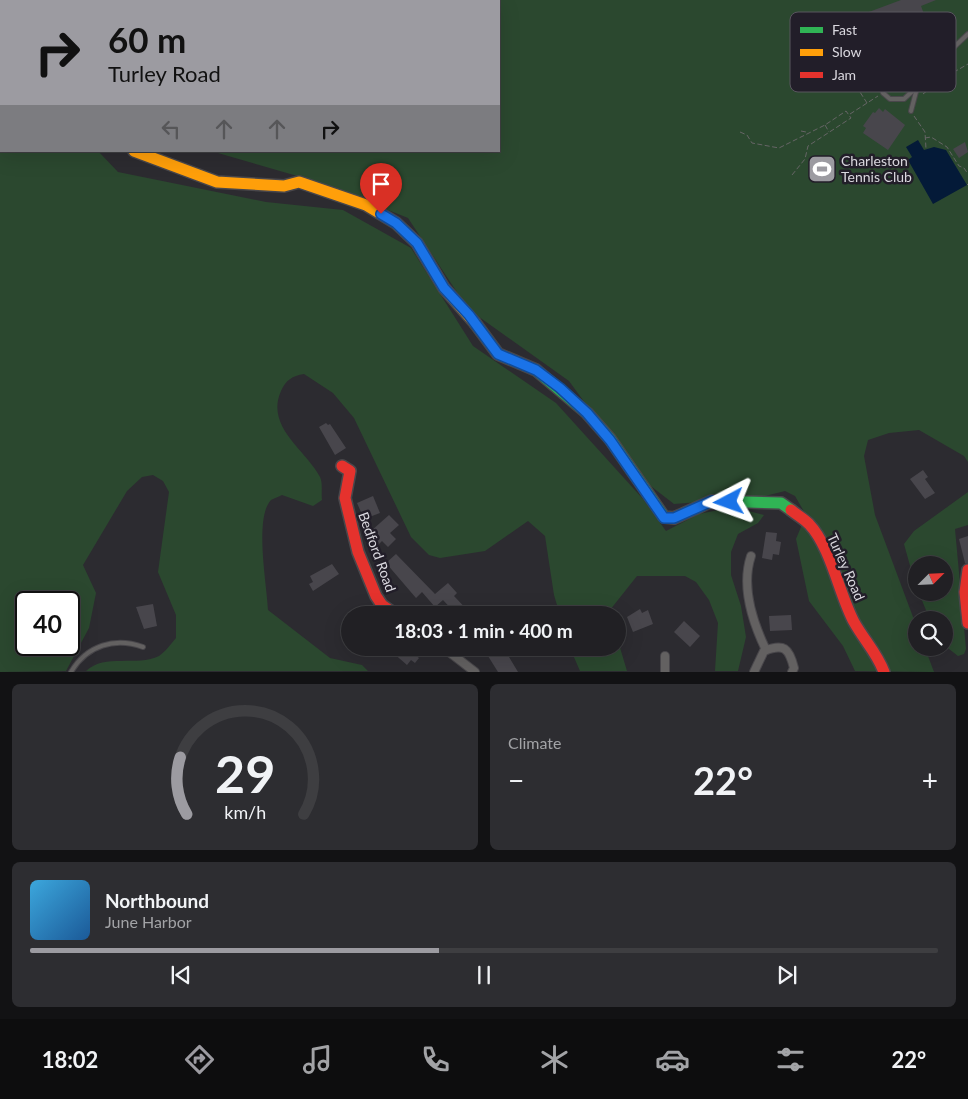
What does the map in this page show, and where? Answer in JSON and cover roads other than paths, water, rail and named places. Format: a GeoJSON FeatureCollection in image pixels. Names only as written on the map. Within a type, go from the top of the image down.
{"type":"FeatureCollection","features":[{"type":"Feature","properties":{"kind":"street","name":"Turley Road"},"geometry":{"type":"LineString","coordinates":[[137,152],[217,182],[284,186],[299,182],[366,205],[396,223],[417,243],[444,288],[469,315],[498,354],[536,370],[560,388],[587,413],[610,440],[664,518],[674,518],[712,501],[781,503],[810,525],[829,558],[840,592],[855,624],[878,657],[884,672]]}},
{"type":"Feature","properties":{"kind":"street","name":"Bedford Road"},"geometry":{"type":"LineString","coordinates":[[342,466],[350,472],[350,482],[345,496],[347,516],[374,592],[383,606]]}},
{"type":"Feature","properties":{"kind":"street"},"geometry":{"type":"LineString","coordinates":[[751,556],[747,570],[748,595],[759,636],[766,650]]}},
{"type":"Feature","properties":{"kind":"street"},"geometry":{"type":"LineString","coordinates":[[968,570],[965,592],[968,623]]}},
{"type":"Feature","properties":{"kind":"street"},"geometry":{"type":"LineString","coordinates":[[754,672],[757,662],[766,650],[776,646],[786,649],[792,658],[794,668],[792,672]]}},
{"type":"Feature","properties":{"kind":"street"},"geometry":{"type":"LineString","coordinates":[[454,656],[475,672]]}},
{"type":"Feature","properties":{"kind":"street"},"geometry":{"type":"LineString","coordinates":[[665,656],[665,672]]}},
{"type":"Feature","properties":{"kind":"lane"},"geometry":{"type":"LineString","coordinates":[[956,45],[968,34]]}},
{"type":"Feature","properties":{"kind":"lane"},"geometry":{"type":"LineString","coordinates":[[883,92],[890,99],[899,100],[908,97],[913,92]]}},
{"type":"Feature","properties":{"kind":"lane"},"geometry":{"type":"LineString","coordinates":[[911,111],[916,92]]}},
{"type":"Feature","properties":{"kind":"lane"},"geometry":{"type":"LineString","coordinates":[[71,672],[76,664],[88,653],[107,644],[128,642],[143,647]]}},
{"type":"Feature","properties":{"kind":"water"},"geometry":{"type":"Polygon","coordinates":[[[918,140],[924,150],[934,147],[946,150],[967,185],[933,204],[908,160],[912,157],[906,147],[918,140]]]}},
{"type":"Feature","properties":{"kind":"place","name":"Charleston Tennis Club"},"geometry":{"type":"Point","coordinates":[822,169]}}]}
